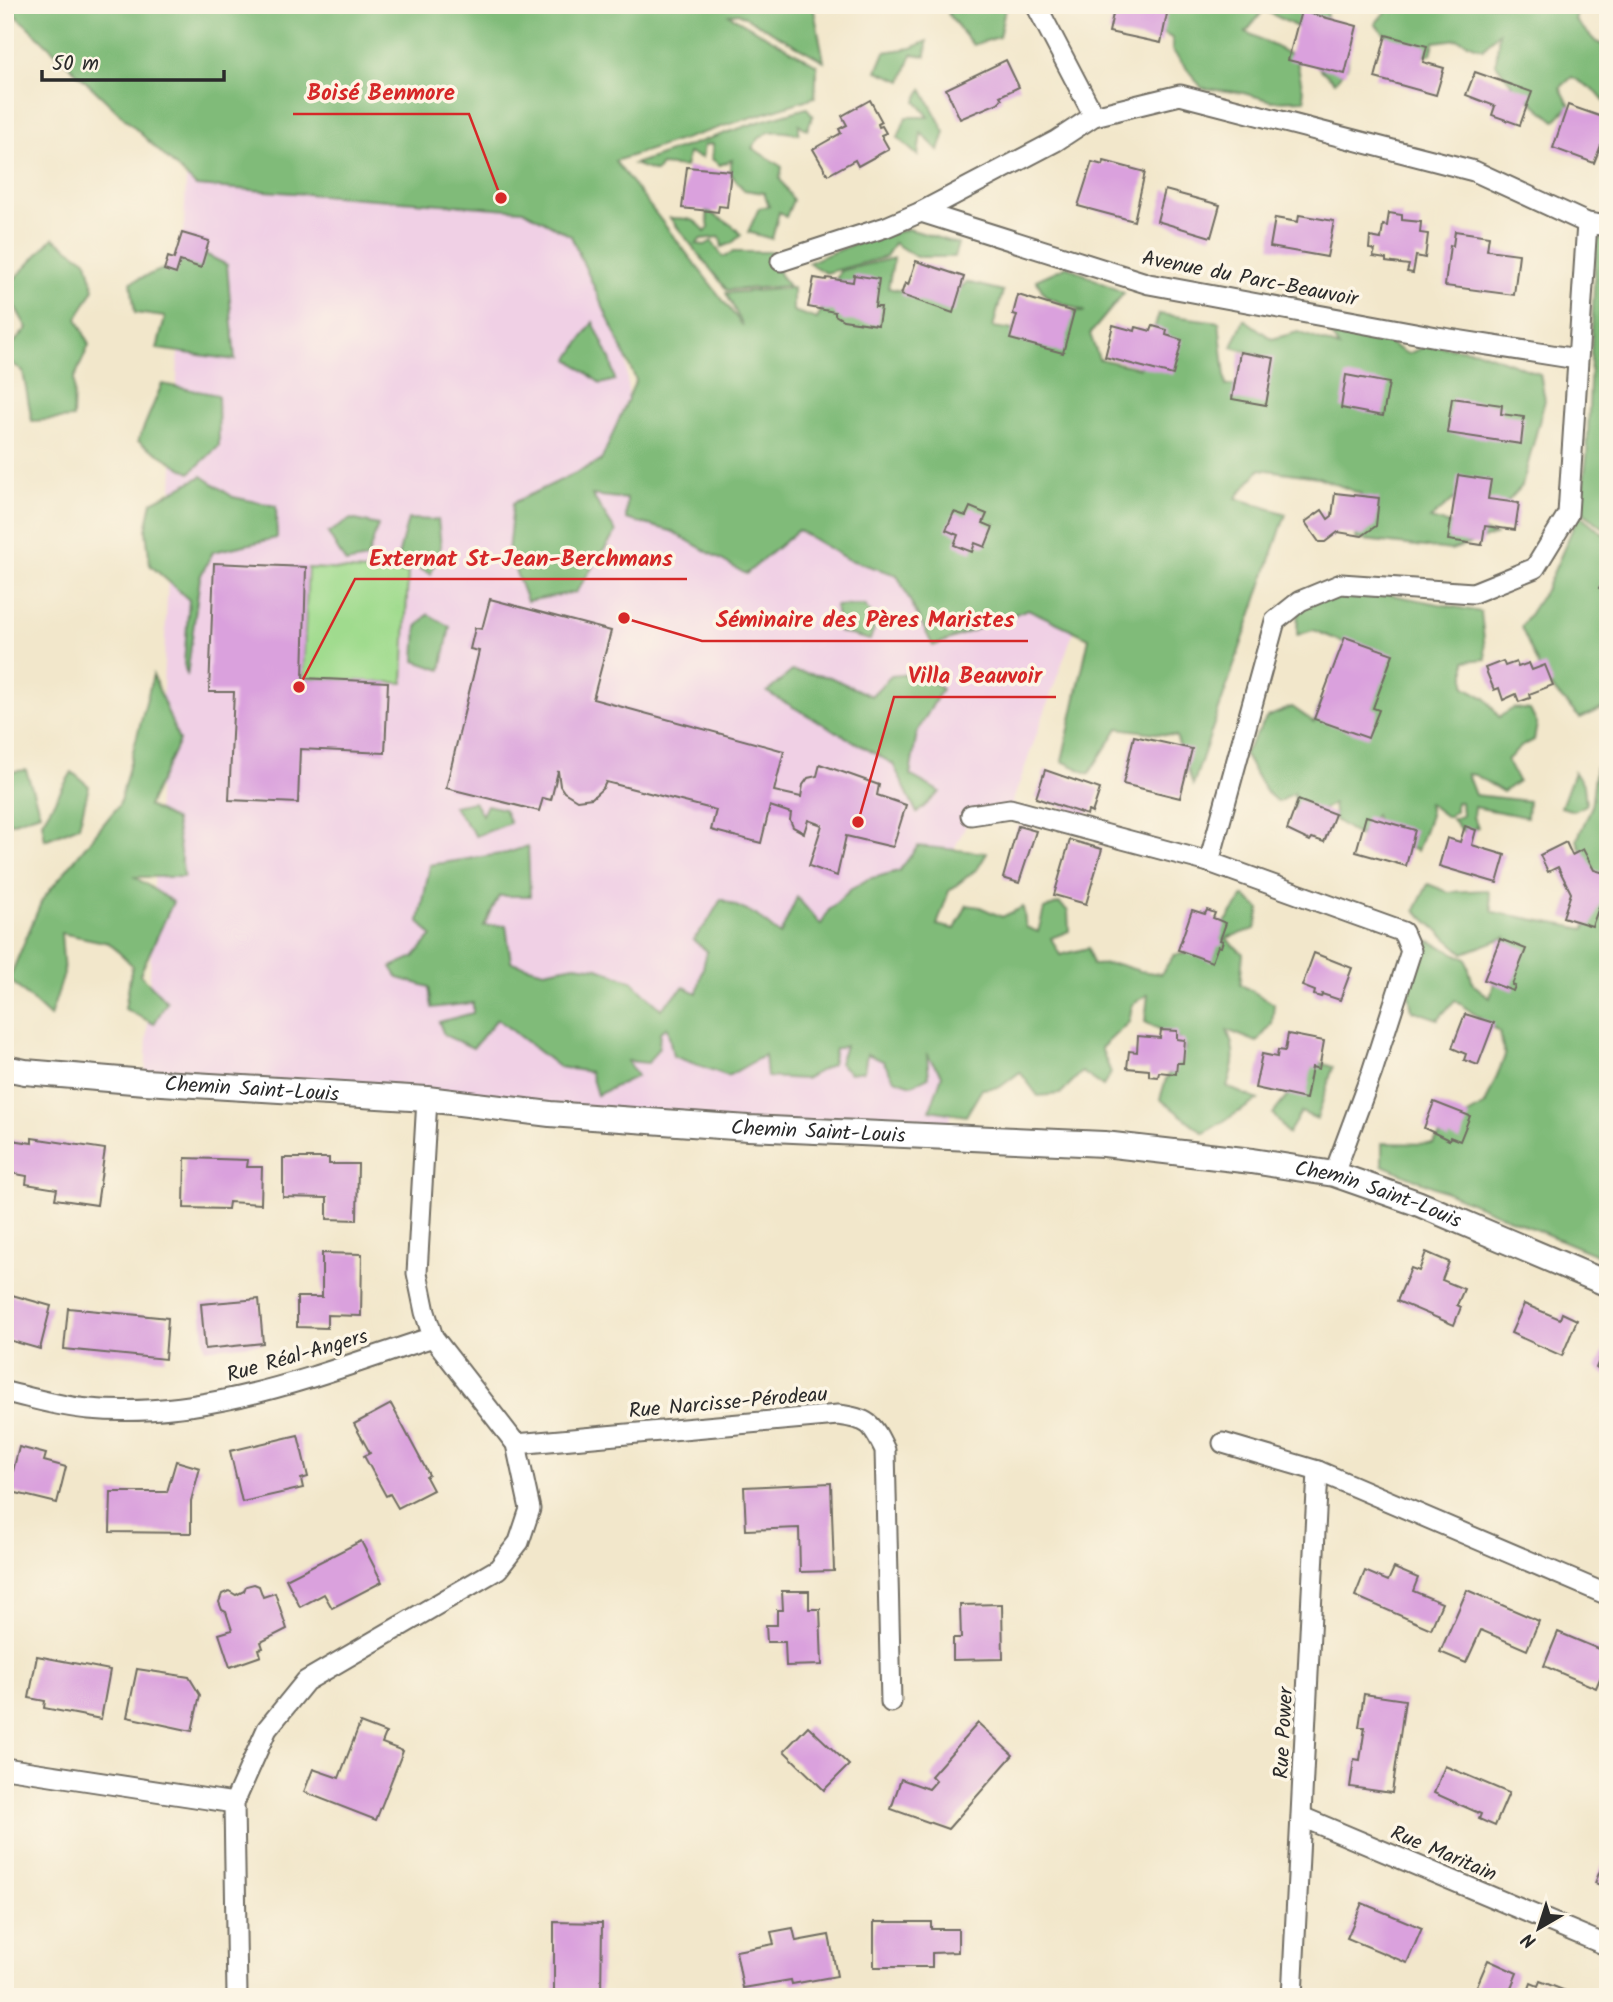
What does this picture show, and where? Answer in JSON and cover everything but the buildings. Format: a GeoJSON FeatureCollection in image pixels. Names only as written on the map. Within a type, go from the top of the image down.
{"type":"FeatureCollection","features":[{"type":"Feature","properties":{"kind":"street"},"geometry":{"type":"LineString","coordinates":[[1036,5],[1094,116]]}},
{"type":"Feature","properties":{"kind":"street"},"geometry":{"type":"LineString","coordinates":[[781,261],[886,227],[921,212],[1056,141],[1094,116],[1180,95],[1474,171],[1587,223],[1608,226]]}},
{"type":"Feature","properties":{"kind":"street","name":"Avenue du Parc-Beauvoir"},"geometry":{"type":"LineString","coordinates":[[921,212],[1149,284],[1437,337],[1577,359]]}},
{"type":"Feature","properties":{"kind":"street"},"geometry":{"type":"LineString","coordinates":[[1209,862],[1275,621],[1300,601],[1341,584],[1473,593],[1535,568],[1568,514],[1587,223]]}},
{"type":"Feature","properties":{"kind":"street"},"geometry":{"type":"LineString","coordinates":[[971,815],[1010,809],[1209,862],[1403,932],[1411,951],[1372,1072],[1334,1174]]}},
{"type":"Feature","properties":{"kind":"street","name":"Chemin Saint-Louis"},"geometry":{"type":"LineString","coordinates":[[5,1068],[145,1082],[427,1099],[550,1114],[748,1128],[1104,1144],[1252,1161],[1334,1174],[1417,1203],[1608,1284]]}},
{"type":"Feature","properties":{"kind":"street"},"geometry":{"type":"LineString","coordinates":[[237,1997],[234,1803],[267,1729],[306,1681],[498,1569],[519,1542],[530,1509],[516,1444],[433,1337],[417,1273],[427,1099]]}},
{"type":"Feature","properties":{"kind":"street","name":"Rue Réal-Angers"},"geometry":{"type":"LineString","coordinates":[[5,1392],[89,1409],[170,1409],[253,1395],[433,1337]]}},
{"type":"Feature","properties":{"kind":"street","name":"Rue Narcisse-Pérodeau"},"geometry":{"type":"LineString","coordinates":[[516,1444],[838,1415],[858,1418],[875,1427],[885,1450],[891,1702]]}},
{"type":"Feature","properties":{"kind":"street"},"geometry":{"type":"LineString","coordinates":[[1223,1443],[1318,1471],[1608,1595]]}},
{"type":"Feature","properties":{"kind":"street","name":"Rue Power"},"geometry":{"type":"LineString","coordinates":[[1292,1997],[1318,1471]]}},
{"type":"Feature","properties":{"kind":"street"},"geometry":{"type":"LineString","coordinates":[[5,1768],[234,1803]]}},
{"type":"Feature","properties":{"kind":"street","name":"Rue Maritain"},"geometry":{"type":"LineString","coordinates":[[1302,1817],[1608,1946]]}},
{"type":"Feature","properties":{"kind":"shaded area"},"geometry":{"type":"Polygon","coordinates":[[[188,136],[616,181],[630,429],[1091,596],[1070,641],[1010,809],[971,816],[944,868],[924,943],[987,960],[946,1137],[145,1082],[188,136]]]}},
{"type":"Feature","properties":{"kind":"green space"},"geometry":{"type":"Polygon","coordinates":[[[5,5],[813,5],[824,61],[738,13],[729,15],[817,65],[815,97],[615,161],[743,326],[726,293],[793,288],[793,311],[817,319],[840,271],[894,258],[888,288],[946,301],[967,282],[1003,291],[993,327],[1035,333],[1036,311],[1085,312],[1046,297],[1036,280],[1067,266],[1124,293],[1090,334],[1099,359],[1140,368],[1159,314],[1219,322],[1226,386],[1254,383],[1259,355],[1232,347],[1244,319],[1272,339],[1298,332],[1339,347],[1321,321],[1381,339],[1408,354],[1428,345],[1478,351],[1540,374],[1545,400],[1522,486],[1500,510],[1465,490],[1430,519],[1495,535],[1451,550],[1356,539],[1361,494],[1318,477],[1260,469],[1236,498],[1286,514],[1193,785],[1176,736],[1118,728],[1089,774],[1062,761],[1089,638],[1028,609],[933,646],[897,575],[847,559],[798,530],[746,574],[671,531],[626,519],[627,499],[592,495],[616,532],[576,592],[527,601],[508,552],[513,503],[601,461],[636,380],[571,236],[523,210],[196,186],[5,5]]]}},
{"type":"Feature","properties":{"kind":"green space"},"geometry":{"type":"Polygon","coordinates":[[[956,5],[1006,5],[999,37],[973,45],[948,14],[956,5]]]}},
{"type":"Feature","properties":{"kind":"green space"},"geometry":{"type":"Polygon","coordinates":[[[1143,5],[1323,5],[1327,15],[1325,23],[1349,32],[1348,66],[1335,82],[1318,67],[1299,28],[1264,10],[1246,32],[1296,57],[1305,100],[1272,101],[1243,93],[1202,88],[1172,50],[1172,38],[1151,27],[1143,5]]]}},
{"type":"Feature","properties":{"kind":"green space"},"geometry":{"type":"Polygon","coordinates":[[[1391,5],[1579,5],[1575,20],[1596,42],[1608,47],[1608,105],[1597,92],[1572,77],[1560,88],[1570,105],[1555,121],[1514,87],[1496,64],[1499,32],[1483,49],[1458,39],[1434,42],[1431,54],[1411,61],[1375,24],[1391,5]]]}},
{"type":"Feature","properties":{"kind":"green space"},"geometry":{"type":"Polygon","coordinates":[[[927,41],[926,56],[912,54],[902,81],[877,71],[885,52],[912,48],[927,41]]]}},
{"type":"Feature","properties":{"kind":"green space"},"geometry":{"type":"Polygon","coordinates":[[[922,89],[945,132],[939,151],[921,133],[918,156],[898,138],[906,117],[929,117],[916,101],[922,89]]]}},
{"type":"Feature","properties":{"kind":"green space"},"geometry":{"type":"Polygon","coordinates":[[[807,108],[813,116],[807,130],[799,124],[799,134],[778,131],[767,133],[752,148],[782,167],[780,179],[793,200],[786,217],[779,212],[772,239],[748,232],[759,208],[769,206],[764,193],[744,190],[729,172],[732,160],[720,165],[712,159],[713,144],[704,145],[702,158],[688,153],[685,167],[661,165],[656,172],[634,164],[761,121],[807,108]]]}},
{"type":"Feature","properties":{"kind":"green space"},"geometry":{"type":"Polygon","coordinates":[[[706,209],[741,235],[722,247],[720,237],[701,239],[696,244],[705,245],[712,241],[723,257],[733,252],[772,252],[780,275],[789,286],[727,290],[670,218],[690,220],[705,232],[709,228],[706,209]]]}},
{"type":"Feature","properties":{"kind":"green space"},"geometry":{"type":"Polygon","coordinates":[[[909,229],[958,244],[954,257],[916,257],[894,243],[886,257],[826,273],[808,263],[857,243],[909,229]]]}},
{"type":"Feature","properties":{"kind":"green space"},"geometry":{"type":"Polygon","coordinates":[[[53,238],[87,261],[94,289],[77,318],[89,345],[74,379],[73,418],[32,421],[23,372],[5,357],[5,353],[27,328],[5,289],[53,238]]]}},
{"type":"Feature","properties":{"kind":"green space"},"geometry":{"type":"Polygon","coordinates":[[[1596,238],[1608,240],[1608,531],[1580,510],[1587,456],[1596,238]]]}},
{"type":"Feature","properties":{"kind":"green space"},"geometry":{"type":"Polygon","coordinates":[[[203,253],[227,265],[235,360],[157,349],[165,317],[135,313],[131,282],[203,253]]]}},
{"type":"Feature","properties":{"kind":"green space"},"geometry":{"type":"Polygon","coordinates":[[[593,322],[611,361],[615,380],[601,384],[569,359],[593,322]]]}},
{"type":"Feature","properties":{"kind":"green space"},"geometry":{"type":"Polygon","coordinates":[[[162,384],[218,395],[219,446],[190,473],[138,441],[162,384]]]}},
{"type":"Feature","properties":{"kind":"green space"},"geometry":{"type":"Polygon","coordinates":[[[202,476],[233,497],[276,506],[277,538],[213,552],[200,577],[187,676],[184,664],[189,600],[150,565],[146,530],[152,502],[202,476]]]}},
{"type":"Feature","properties":{"kind":"green space"},"geometry":{"type":"Polygon","coordinates":[[[1579,514],[1608,538],[1608,706],[1580,718],[1545,681],[1521,627],[1547,587],[1579,514]]]}},
{"type":"Feature","properties":{"kind":"green space"},"geometry":{"type":"Polygon","coordinates":[[[351,519],[378,525],[367,559],[346,563],[328,533],[351,519]]]}},
{"type":"Feature","properties":{"kind":"green space"},"geometry":{"type":"Polygon","coordinates":[[[408,519],[438,520],[441,546],[431,574],[397,560],[408,519]]]}},
{"type":"Feature","properties":{"kind":"green space"},"geometry":{"type":"Polygon","coordinates":[[[308,568],[408,573],[403,683],[303,678],[308,568]]]}},
{"type":"Feature","properties":{"kind":"green space"},"geometry":{"type":"Polygon","coordinates":[[[1351,592],[1387,594],[1481,612],[1486,659],[1465,661],[1465,687],[1485,698],[1499,717],[1514,708],[1530,710],[1537,724],[1534,740],[1522,746],[1507,760],[1518,781],[1503,792],[1475,775],[1467,774],[1475,795],[1528,801],[1527,817],[1474,807],[1473,817],[1478,827],[1464,833],[1452,819],[1462,816],[1461,802],[1456,802],[1456,811],[1447,817],[1428,803],[1430,815],[1417,851],[1383,837],[1375,815],[1359,836],[1335,820],[1333,804],[1315,814],[1294,810],[1294,793],[1278,802],[1266,792],[1244,754],[1267,717],[1292,707],[1314,722],[1320,703],[1353,646],[1313,630],[1297,635],[1298,606],[1351,592]]]}},
{"type":"Feature","properties":{"kind":"green space"},"geometry":{"type":"Polygon","coordinates":[[[864,605],[877,621],[870,640],[839,632],[835,606],[864,605]]]}},
{"type":"Feature","properties":{"kind":"green space"},"geometry":{"type":"Polygon","coordinates":[[[428,614],[450,627],[441,670],[415,661],[417,627],[428,614]]]}},
{"type":"Feature","properties":{"kind":"green space"},"geometry":{"type":"Polygon","coordinates":[[[792,671],[830,677],[871,696],[891,676],[920,673],[942,689],[917,732],[910,775],[940,792],[917,813],[893,764],[767,692],[792,671]]]}},
{"type":"Feature","properties":{"kind":"green space"},"geometry":{"type":"Polygon","coordinates":[[[153,675],[179,741],[148,806],[175,820],[184,877],[135,877],[173,902],[140,974],[167,1002],[154,1024],[125,1009],[132,965],[109,943],[61,933],[64,974],[50,1017],[9,979],[42,900],[119,805],[153,675]]]}},
{"type":"Feature","properties":{"kind":"green space"},"geometry":{"type":"Polygon","coordinates":[[[1608,762],[1608,1260],[1382,1165],[1382,1143],[1433,1144],[1446,1128],[1485,1105],[1505,1056],[1499,1032],[1455,1000],[1438,1019],[1412,1010],[1405,975],[1430,941],[1466,959],[1473,984],[1490,998],[1506,937],[1463,953],[1415,910],[1428,884],[1448,892],[1488,890],[1493,912],[1585,929],[1595,887],[1577,840],[1591,808],[1596,767],[1608,762]]]}},
{"type":"Feature","properties":{"kind":"green space"},"geometry":{"type":"Polygon","coordinates":[[[26,770],[40,813],[5,825],[5,787],[10,772],[26,770]]]}},
{"type":"Feature","properties":{"kind":"green space"},"geometry":{"type":"Polygon","coordinates":[[[72,772],[89,786],[79,826],[45,840],[42,822],[72,772]]]}},
{"type":"Feature","properties":{"kind":"green space"},"geometry":{"type":"Polygon","coordinates":[[[1574,772],[1584,785],[1586,805],[1574,811],[1561,807],[1574,772]]]}},
{"type":"Feature","properties":{"kind":"green space"},"geometry":{"type":"Polygon","coordinates":[[[474,802],[482,815],[487,805],[504,809],[510,823],[476,836],[453,806],[474,802]]]}},
{"type":"Feature","properties":{"kind":"green space"},"geometry":{"type":"Polygon","coordinates":[[[528,846],[530,896],[499,896],[484,926],[506,925],[511,962],[544,971],[575,965],[598,968],[632,981],[661,1009],[684,987],[697,993],[707,951],[693,940],[721,899],[756,915],[780,935],[797,897],[821,925],[828,911],[850,890],[868,879],[899,871],[918,846],[987,853],[978,868],[949,891],[937,925],[955,929],[967,905],[980,907],[1002,917],[1023,907],[1026,927],[1038,932],[1044,909],[1059,903],[1068,911],[1069,931],[1051,938],[1060,955],[1088,948],[1093,965],[1117,964],[1161,974],[1174,955],[1193,952],[1221,928],[1244,896],[1260,909],[1255,929],[1226,938],[1243,954],[1240,984],[1274,1004],[1272,1024],[1257,1042],[1227,1030],[1233,1058],[1227,1087],[1258,1100],[1204,1133],[1160,1099],[1166,1079],[1186,1047],[1177,1038],[1145,1022],[1148,994],[1132,1005],[1129,1022],[1101,1048],[1111,1073],[1103,1086],[1082,1072],[1060,1094],[1038,1096],[1020,1072],[1000,1087],[982,1089],[966,1116],[930,1110],[942,1075],[927,1055],[929,1077],[912,1085],[894,1079],[883,1061],[867,1054],[864,1071],[850,1073],[839,1063],[845,1046],[835,1049],[832,1064],[805,1079],[767,1077],[765,1055],[728,1076],[673,1056],[667,1027],[660,1032],[659,1047],[648,1063],[627,1061],[637,1076],[597,1095],[590,1072],[559,1067],[497,1019],[473,1048],[444,1035],[439,1022],[473,1013],[473,1003],[432,1008],[429,987],[398,978],[391,967],[414,957],[432,936],[419,922],[430,865],[507,853],[528,846]]]}},
{"type":"Feature","properties":{"kind":"green space"},"geometry":{"type":"Polygon","coordinates":[[[1305,1057],[1333,1067],[1317,1119],[1301,1112],[1288,1134],[1273,1114],[1287,1096],[1305,1057]]]}},
{"type":"Feature","properties":{"kind":"place","name":"Boisé Benmore"},"geometry":{"type":"Point","coordinates":[501,198]}},
{"type":"Feature","properties":{"kind":"place","name":"Séminaire des Pères Maristes"},"geometry":{"type":"Point","coordinates":[624,618]}},
{"type":"Feature","properties":{"kind":"place","name":"Externat St-Jean-Berchmans"},"geometry":{"type":"Point","coordinates":[299,687]}},
{"type":"Feature","properties":{"kind":"place","name":"Villa Beauvoir"},"geometry":{"type":"Point","coordinates":[858,822]}}]}
